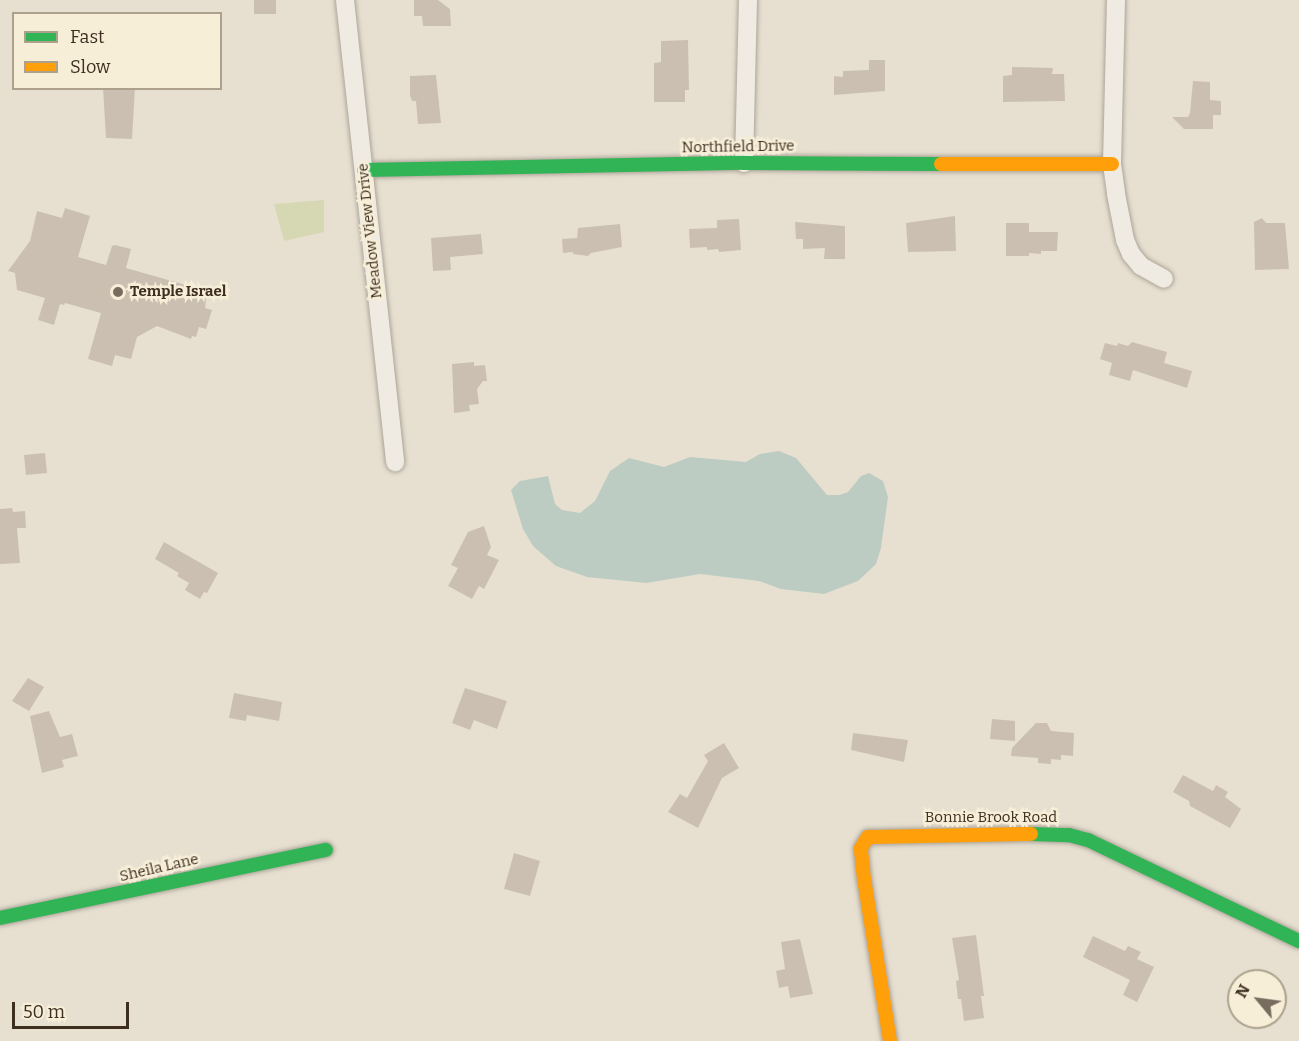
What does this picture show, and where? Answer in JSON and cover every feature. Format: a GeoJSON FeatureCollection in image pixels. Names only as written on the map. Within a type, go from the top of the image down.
{"type":"FeatureCollection","features":[{"type":"Feature","properties":{"kind":"street","name":"Meadow View Drive"},"geometry":{"type":"LineString","coordinates":[[345,0],[395,462]]}},
{"type":"Feature","properties":{"kind":"street"},"geometry":{"type":"LineString","coordinates":[[744,163],[748,0]]}},
{"type":"Feature","properties":{"kind":"street"},"geometry":{"type":"LineString","coordinates":[[1116,0],[1112,164],[1125,240],[1141,266],[1164,279]]}},
{"type":"Feature","properties":{"kind":"street","name":"Northfield Drive"},"geometry":{"type":"LineString","coordinates":[[364,170],[744,163],[1112,164]]}},
{"type":"Feature","properties":{"kind":"street","name":"Bonnie Brook Road"},"geometry":{"type":"LineString","coordinates":[[890,1041],[864,879],[861,848],[868,837],[986,833],[1069,836],[1088,840],[1299,941]]}},
{"type":"Feature","properties":{"kind":"street","name":"Sheila Lane"},"geometry":{"type":"LineString","coordinates":[[0,918],[326,850]]}},
{"type":"Feature","properties":{"kind":"green space"},"geometry":{"type":"Polygon","coordinates":[[[324,200],[324,232],[284,241],[274,204],[324,200]]]}},
{"type":"Feature","properties":{"kind":"shaded area"},"geometry":{"type":"Polygon","coordinates":[[[779,451],[796,458],[827,495],[840,495],[848,492],[861,476],[869,473],[883,481],[888,497],[881,548],[876,564],[858,581],[824,594],[781,589],[759,581],[700,574],[646,583],[587,577],[556,566],[533,546],[523,529],[511,490],[520,481],[548,476],[555,504],[562,510],[580,513],[595,501],[610,471],[629,458],[664,467],[690,457],[746,462],[760,454],[779,451]]]}},
{"type":"Feature","properties":{"kind":"building"},"geometry":{"type":"Polygon","coordinates":[[[254,0],[276,0],[276,14],[254,14],[254,0]]]}},
{"type":"Feature","properties":{"kind":"building"},"geometry":{"type":"Polygon","coordinates":[[[414,0],[438,0],[450,9],[451,26],[423,26],[422,16],[414,16],[414,0]]]}},
{"type":"Feature","properties":{"kind":"building"},"geometry":{"type":"Polygon","coordinates":[[[688,40],[689,90],[685,90],[685,102],[654,102],[654,63],[661,62],[661,41],[688,40]]]}},
{"type":"Feature","properties":{"kind":"building"},"geometry":{"type":"Polygon","coordinates":[[[869,60],[885,60],[885,91],[834,95],[834,76],[843,77],[843,71],[869,70],[869,60]]]}},
{"type":"Feature","properties":{"kind":"building"},"geometry":{"type":"Polygon","coordinates":[[[1012,67],[1053,68],[1052,74],[1064,74],[1065,101],[1003,102],[1003,76],[1012,75],[1012,67]]]}},
{"type":"Feature","properties":{"kind":"building"},"geometry":{"type":"Polygon","coordinates":[[[436,75],[441,123],[418,124],[416,101],[412,101],[410,96],[410,76],[436,75]]]}},
{"type":"Feature","properties":{"kind":"building"},"geometry":{"type":"Polygon","coordinates":[[[1193,81],[1210,82],[1210,100],[1221,101],[1221,115],[1213,115],[1213,129],[1184,129],[1172,117],[1188,117],[1193,81]]]}},
{"type":"Feature","properties":{"kind":"building"},"geometry":{"type":"Polygon","coordinates":[[[103,90],[135,90],[132,139],[106,138],[103,90]]]}},
{"type":"Feature","properties":{"kind":"building"},"geometry":{"type":"Polygon","coordinates":[[[65,208],[90,216],[78,257],[106,265],[112,246],[131,249],[126,268],[207,291],[205,308],[212,310],[206,329],[199,327],[196,337],[192,336],[191,339],[157,326],[137,337],[131,359],[115,355],[112,366],[88,359],[101,313],[65,303],[60,304],[54,325],[38,320],[45,298],[17,290],[15,273],[8,271],[30,241],[37,211],[62,218],[65,208]]]}},
{"type":"Feature","properties":{"kind":"building"},"geometry":{"type":"Polygon","coordinates":[[[955,216],[956,251],[908,252],[906,223],[955,216]]]}},
{"type":"Feature","properties":{"kind":"building"},"geometry":{"type":"Polygon","coordinates":[[[1262,218],[1266,223],[1285,223],[1289,269],[1255,270],[1254,222],[1262,218]]]}},
{"type":"Feature","properties":{"kind":"building"},"geometry":{"type":"Polygon","coordinates":[[[739,219],[741,250],[719,252],[718,249],[707,250],[707,247],[690,248],[689,229],[717,228],[717,220],[739,219]]]}},
{"type":"Feature","properties":{"kind":"building"},"geometry":{"type":"Polygon","coordinates":[[[795,222],[845,226],[845,259],[824,259],[825,248],[803,249],[803,239],[796,239],[795,222]]]}},
{"type":"Feature","properties":{"kind":"building"},"geometry":{"type":"Polygon","coordinates":[[[1006,223],[1029,223],[1029,232],[1058,232],[1057,251],[1041,251],[1041,254],[1029,253],[1029,256],[1006,256],[1006,223]]]}},
{"type":"Feature","properties":{"kind":"building"},"geometry":{"type":"Polygon","coordinates":[[[620,224],[622,247],[591,253],[588,256],[573,254],[573,252],[563,253],[562,239],[577,238],[578,228],[620,224]]]}},
{"type":"Feature","properties":{"kind":"building"},"geometry":{"type":"Polygon","coordinates":[[[481,234],[483,254],[450,257],[451,270],[433,271],[431,238],[481,234]]]}},
{"type":"Feature","properties":{"kind":"building"},"geometry":{"type":"Polygon","coordinates":[[[1132,342],[1167,352],[1164,363],[1192,371],[1187,388],[1133,370],[1130,381],[1109,375],[1112,363],[1100,359],[1105,343],[1128,346],[1132,342]]]}},
{"type":"Feature","properties":{"kind":"building"},"geometry":{"type":"Polygon","coordinates":[[[474,362],[474,366],[485,365],[487,381],[483,381],[477,389],[479,404],[469,405],[470,411],[454,413],[452,364],[474,362]]]}},
{"type":"Feature","properties":{"kind":"building"},"geometry":{"type":"Polygon","coordinates":[[[45,453],[47,473],[26,475],[24,455],[45,453]]]}},
{"type":"Feature","properties":{"kind":"building"},"geometry":{"type":"Polygon","coordinates":[[[12,508],[13,512],[25,511],[26,528],[17,528],[20,563],[0,564],[0,509],[12,508]]]}},
{"type":"Feature","properties":{"kind":"building"},"geometry":{"type":"Polygon","coordinates":[[[484,526],[491,547],[487,555],[499,560],[484,589],[479,586],[472,599],[448,586],[458,568],[451,565],[468,532],[484,526]]]}},
{"type":"Feature","properties":{"kind":"building"},"geometry":{"type":"Polygon","coordinates":[[[164,542],[218,573],[207,593],[204,592],[200,599],[185,590],[189,583],[177,576],[179,573],[155,559],[164,542]]]}},
{"type":"Feature","properties":{"kind":"building"},"geometry":{"type":"Polygon","coordinates":[[[28,678],[44,687],[29,711],[12,701],[28,678]]]}},
{"type":"Feature","properties":{"kind":"building"},"geometry":{"type":"Polygon","coordinates":[[[465,688],[507,701],[497,729],[474,720],[470,730],[452,723],[465,688]]]}},
{"type":"Feature","properties":{"kind":"building"},"geometry":{"type":"Polygon","coordinates":[[[234,693],[282,702],[279,721],[247,715],[246,721],[229,718],[234,693]]]}},
{"type":"Feature","properties":{"kind":"building"},"geometry":{"type":"Polygon","coordinates":[[[49,711],[60,737],[72,734],[78,756],[62,760],[64,767],[42,773],[30,716],[49,711]]]}},
{"type":"Feature","properties":{"kind":"building"},"geometry":{"type":"Polygon","coordinates":[[[992,719],[1015,721],[1015,741],[990,739],[992,719]]]}},
{"type":"Feature","properties":{"kind":"building"},"geometry":{"type":"Polygon","coordinates":[[[1036,723],[1047,723],[1051,731],[1074,733],[1073,756],[1061,755],[1061,760],[1051,759],[1051,764],[1038,763],[1038,758],[1011,756],[1012,748],[1036,723]]]}},
{"type":"Feature","properties":{"kind":"building"},"geometry":{"type":"Polygon","coordinates":[[[853,733],[908,740],[904,762],[851,750],[853,733]]]}},
{"type":"Feature","properties":{"kind":"building"},"geometry":{"type":"Polygon","coordinates":[[[724,743],[739,768],[722,778],[698,828],[668,812],[680,794],[687,798],[708,761],[704,755],[724,743]]]}},
{"type":"Feature","properties":{"kind":"building"},"geometry":{"type":"Polygon","coordinates":[[[1183,775],[1213,791],[1216,785],[1228,792],[1225,797],[1241,809],[1230,828],[1190,806],[1189,801],[1173,792],[1183,775]]]}},
{"type":"Feature","properties":{"kind":"building"},"geometry":{"type":"Polygon","coordinates":[[[514,853],[540,861],[530,896],[504,889],[514,853]]]}},
{"type":"Feature","properties":{"kind":"building"},"geometry":{"type":"Polygon","coordinates":[[[976,935],[984,996],[981,996],[984,1018],[964,1021],[961,999],[958,999],[956,981],[959,980],[952,938],[976,935]]]}},
{"type":"Feature","properties":{"kind":"building"},"geometry":{"type":"Polygon","coordinates":[[[1093,936],[1125,951],[1128,946],[1141,952],[1137,959],[1154,967],[1137,1002],[1123,995],[1130,980],[1083,957],[1093,936]]]}},
{"type":"Feature","properties":{"kind":"building"},"geometry":{"type":"Polygon","coordinates":[[[800,939],[813,994],[790,998],[788,986],[779,988],[776,971],[785,969],[781,942],[800,939]]]}},
{"type":"Feature","properties":{"kind":"traffic: fast"},"geometry":{"type":"LineString","coordinates":[[364,170],[744,163],[941,164]]}},
{"type":"Feature","properties":{"kind":"traffic: fast"},"geometry":{"type":"LineString","coordinates":[[1031,834],[1069,835],[1088,840],[1299,941]]}},
{"type":"Feature","properties":{"kind":"traffic: fast"},"geometry":{"type":"LineString","coordinates":[[0,918],[326,850]]}},
{"type":"Feature","properties":{"kind":"traffic: slow"},"geometry":{"type":"LineString","coordinates":[[941,164],[1112,164]]}},
{"type":"Feature","properties":{"kind":"traffic: slow"},"geometry":{"type":"LineString","coordinates":[[890,1041],[864,879],[861,848],[868,837],[1031,834]]}},
{"type":"Feature","properties":{"kind":"place","name":"Temple Israel"},"geometry":{"type":"Point","coordinates":[118,292]}}]}
